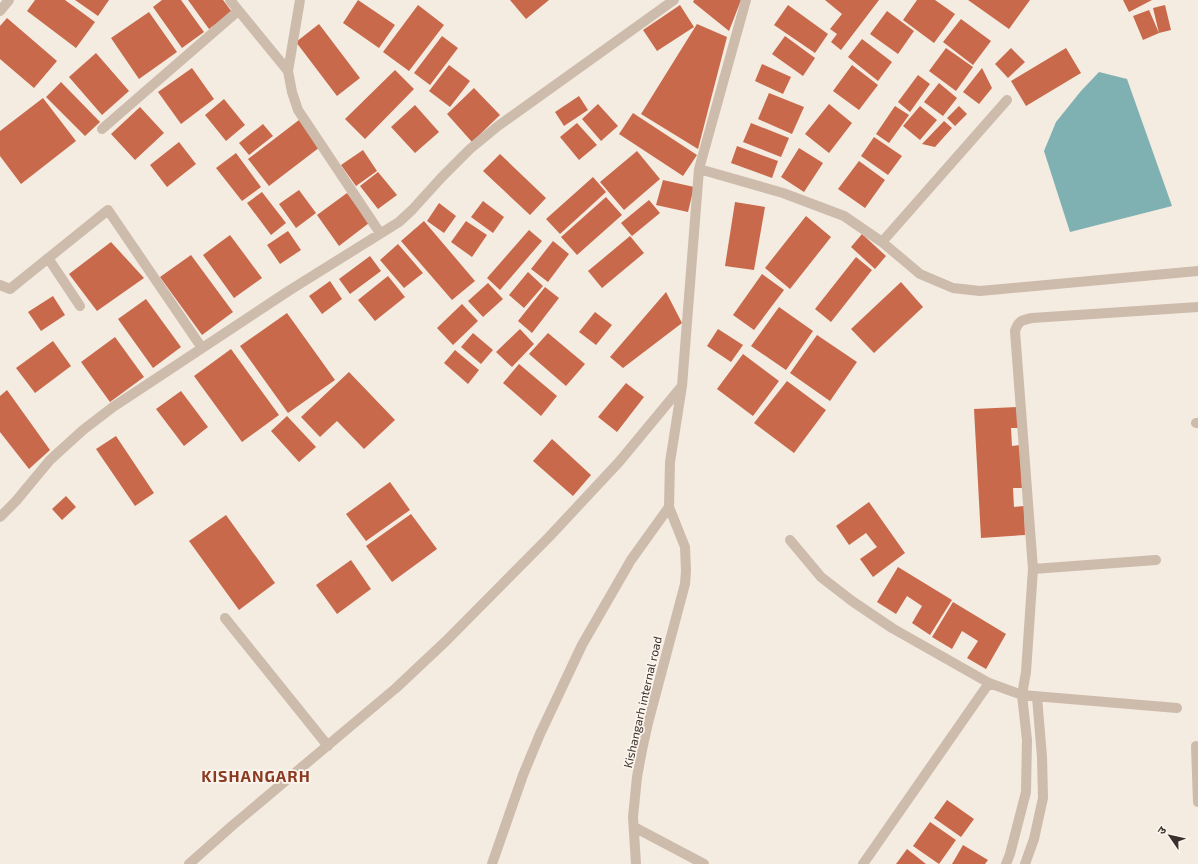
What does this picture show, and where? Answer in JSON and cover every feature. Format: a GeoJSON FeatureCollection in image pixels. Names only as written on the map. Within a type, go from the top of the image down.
{"type":"FeatureCollection","features":[{"type":"Feature","properties":{"kind":"street"},"geometry":{"type":"LineString","coordinates":[[0,11],[9,0]]}},
{"type":"Feature","properties":{"kind":"street"},"geometry":{"type":"LineString","coordinates":[[230,0],[288,71]]}},
{"type":"Feature","properties":{"kind":"street"},"geometry":{"type":"LineString","coordinates":[[300,0],[288,71],[292,92],[298,110],[380,233]]}},
{"type":"Feature","properties":{"kind":"street"},"geometry":{"type":"LineString","coordinates":[[0,518],[50,460],[83,430],[113,407],[296,286],[399,222],[412,210],[440,178],[470,149],[498,126],[674,0]]}},
{"type":"Feature","properties":{"kind":"street"},"geometry":{"type":"LineString","coordinates":[[492,864],[523,775],[540,734],[582,645],[631,560],[669,507],[670,462],[682,386],[699,169],[746,0]]}},
{"type":"Feature","properties":{"kind":"street"},"geometry":{"type":"LineString","coordinates":[[102,129],[238,11]]}},
{"type":"Feature","properties":{"kind":"street"},"geometry":{"type":"LineString","coordinates":[[882,242],[1007,100]]}},
{"type":"Feature","properties":{"kind":"street"},"geometry":{"type":"LineString","coordinates":[[699,169],[783,193],[844,216],[882,242],[920,274],[953,288],[980,292],[1198,271]]}},
{"type":"Feature","properties":{"kind":"street"},"geometry":{"type":"LineString","coordinates":[[0,285],[10,288],[108,210],[202,348]]}},
{"type":"Feature","properties":{"kind":"street"},"geometry":{"type":"LineString","coordinates":[[48,258],[80,306]]}},
{"type":"Feature","properties":{"kind":"street"},"geometry":{"type":"LineString","coordinates":[[1006,864],[1026,792],[1026,740],[1022,695],[1026,672],[1033,569],[1015,331],[1017,325],[1023,320],[1032,318],[1198,307]]}},
{"type":"Feature","properties":{"kind":"street"},"geometry":{"type":"LineString","coordinates":[[189,864],[232,825],[396,688],[446,641],[544,543],[619,462],[682,386]]}},
{"type":"Feature","properties":{"kind":"street","name":"Kishangarh internal road"},"geometry":{"type":"LineString","coordinates":[[636,864],[634,817],[638,777],[648,723],[685,584],[685,547],[669,507]]}},
{"type":"Feature","properties":{"kind":"street"},"geometry":{"type":"LineString","coordinates":[[790,540],[822,576],[852,601],[892,628],[989,683],[1022,695],[1037,697],[1177,708]]}},
{"type":"Feature","properties":{"kind":"street"},"geometry":{"type":"LineString","coordinates":[[1033,569],[1156,560]]}},
{"type":"Feature","properties":{"kind":"street"},"geometry":{"type":"LineString","coordinates":[[225,618],[328,746]]}},
{"type":"Feature","properties":{"kind":"street"},"geometry":{"type":"LineString","coordinates":[[863,864],[989,683]]}},
{"type":"Feature","properties":{"kind":"street"},"geometry":{"type":"LineString","coordinates":[[1025,864],[1034,839],[1043,798],[1042,757],[1037,697]]}},
{"type":"Feature","properties":{"kind":"street"},"geometry":{"type":"LineString","coordinates":[[1196,746],[1198,802]]}},
{"type":"Feature","properties":{"kind":"street"},"geometry":{"type":"LineString","coordinates":[[634,827],[704,864]]}},
{"type":"Feature","properties":{"kind":"water"},"geometry":{"type":"Polygon","coordinates":[[[1099,72],[1127,79],[1172,206],[1070,232],[1044,151],[1056,122],[1081,91],[1099,72]]]}},
{"type":"Feature","properties":{"kind":"building"},"geometry":{"type":"Polygon","coordinates":[[[35,0],[65,0],[95,22],[76,48],[27,11],[35,0]]]}},
{"type":"Feature","properties":{"kind":"building"},"geometry":{"type":"Polygon","coordinates":[[[75,0],[109,0],[98,16],[75,0]]]}},
{"type":"Feature","properties":{"kind":"building"},"geometry":{"type":"Polygon","coordinates":[[[162,0],[181,0],[204,32],[182,48],[153,7],[162,0]]]}},
{"type":"Feature","properties":{"kind":"building"},"geometry":{"type":"Polygon","coordinates":[[[188,0],[223,0],[232,12],[209,29],[188,0]]]}},
{"type":"Feature","properties":{"kind":"building"},"geometry":{"type":"Polygon","coordinates":[[[358,0],[395,25],[379,48],[343,23],[358,0]]]}},
{"type":"Feature","properties":{"kind":"building"},"geometry":{"type":"Polygon","coordinates":[[[510,0],[549,0],[526,19],[510,0]]]}},
{"type":"Feature","properties":{"kind":"building"},"geometry":{"type":"Polygon","coordinates":[[[694,0],[741,0],[729,31],[693,2],[694,0]]]}},
{"type":"Feature","properties":{"kind":"building"},"geometry":{"type":"Polygon","coordinates":[[[825,0],[879,0],[841,50],[831,42],[837,34],[830,29],[842,14],[825,0]]]}},
{"type":"Feature","properties":{"kind":"building"},"geometry":{"type":"Polygon","coordinates":[[[917,0],[935,0],[955,14],[934,43],[903,20],[917,0]]]}},
{"type":"Feature","properties":{"kind":"building"},"geometry":{"type":"Polygon","coordinates":[[[968,0],[1030,0],[1009,29],[968,0]]]}},
{"type":"Feature","properties":{"kind":"building"},"geometry":{"type":"Polygon","coordinates":[[[1123,0],[1152,0],[1129,12],[1123,0]]]}},
{"type":"Feature","properties":{"kind":"building"},"geometry":{"type":"Polygon","coordinates":[[[418,5],[444,25],[409,71],[383,52],[418,5]]]}},
{"type":"Feature","properties":{"kind":"building"},"geometry":{"type":"Polygon","coordinates":[[[680,5],[694,27],[657,51],[643,30],[680,5]]]}},
{"type":"Feature","properties":{"kind":"building"},"geometry":{"type":"Polygon","coordinates":[[[788,5],[828,34],[815,53],[774,25],[788,5]]]}},
{"type":"Feature","properties":{"kind":"building"},"geometry":{"type":"Polygon","coordinates":[[[1165,5],[1171,30],[1159,33],[1153,8],[1165,5]]]}},
{"type":"Feature","properties":{"kind":"building"},"geometry":{"type":"Polygon","coordinates":[[[1149,10],[1159,33],[1143,40],[1133,16],[1149,10]]]}},
{"type":"Feature","properties":{"kind":"building"},"geometry":{"type":"Polygon","coordinates":[[[887,11],[914,31],[898,54],[870,34],[887,11]]]}},
{"type":"Feature","properties":{"kind":"building"},"geometry":{"type":"Polygon","coordinates":[[[149,12],[177,52],[139,79],[111,38],[149,12]]]}},
{"type":"Feature","properties":{"kind":"building"},"geometry":{"type":"Polygon","coordinates":[[[7,18],[57,61],[34,88],[0,59],[0,26],[7,18]]]}},
{"type":"Feature","properties":{"kind":"building"},"geometry":{"type":"Polygon","coordinates":[[[961,19],[991,41],[973,65],[943,42],[961,19]]]}},
{"type":"Feature","properties":{"kind":"building"},"geometry":{"type":"Polygon","coordinates":[[[319,24],[360,78],[337,96],[296,42],[319,24]]]}},
{"type":"Feature","properties":{"kind":"building"},"geometry":{"type":"Polygon","coordinates":[[[697,24],[727,37],[698,149],[641,114],[697,24]]]}},
{"type":"Feature","properties":{"kind":"building"},"geometry":{"type":"Polygon","coordinates":[[[442,36],[458,48],[430,85],[414,73],[442,36]]]}},
{"type":"Feature","properties":{"kind":"building"},"geometry":{"type":"Polygon","coordinates":[[[785,36],[815,58],[803,76],[772,54],[785,36]]]}},
{"type":"Feature","properties":{"kind":"building"},"geometry":{"type":"Polygon","coordinates":[[[862,39],[892,62],[878,81],[848,57],[862,39]]]}},
{"type":"Feature","properties":{"kind":"building"},"geometry":{"type":"Polygon","coordinates":[[[946,48],[973,67],[956,91],[929,71],[946,48]]]}},
{"type":"Feature","properties":{"kind":"building"},"geometry":{"type":"Polygon","coordinates":[[[1011,48],[1025,62],[1008,78],[995,64],[1011,48]]]}},
{"type":"Feature","properties":{"kind":"building"},"geometry":{"type":"Polygon","coordinates":[[[1066,48],[1081,73],[1026,106],[1011,81],[1066,48]]]}},
{"type":"Feature","properties":{"kind":"building"},"geometry":{"type":"Polygon","coordinates":[[[96,53],[129,91],[102,115],[69,77],[96,53]]]}},
{"type":"Feature","properties":{"kind":"building"},"geometry":{"type":"Polygon","coordinates":[[[762,64],[791,77],[783,94],[755,81],[762,64]]]}},
{"type":"Feature","properties":{"kind":"building"},"geometry":{"type":"Polygon","coordinates":[[[449,65],[470,81],[450,107],[429,91],[449,65]]]}},
{"type":"Feature","properties":{"kind":"building"},"geometry":{"type":"Polygon","coordinates":[[[852,65],[878,85],[859,110],[833,91],[852,65]]]}},
{"type":"Feature","properties":{"kind":"building"},"geometry":{"type":"Polygon","coordinates":[[[192,68],[214,99],[181,124],[158,92],[192,68]]]}},
{"type":"Feature","properties":{"kind":"building"},"geometry":{"type":"Polygon","coordinates":[[[982,68],[992,88],[979,104],[963,92],[982,68]]]}},
{"type":"Feature","properties":{"kind":"building"},"geometry":{"type":"Polygon","coordinates":[[[395,70],[414,89],[365,139],[345,119],[395,70]]]}},
{"type":"Feature","properties":{"kind":"building"},"geometry":{"type":"Polygon","coordinates":[[[918,75],[930,84],[910,112],[898,102],[918,75]]]}},
{"type":"Feature","properties":{"kind":"building"},"geometry":{"type":"Polygon","coordinates":[[[61,82],[100,122],[85,136],[46,97],[61,82]]]}},
{"type":"Feature","properties":{"kind":"building"},"geometry":{"type":"Polygon","coordinates":[[[939,83],[957,98],[943,116],[924,102],[939,83]]]}},
{"type":"Feature","properties":{"kind":"building"},"geometry":{"type":"Polygon","coordinates":[[[474,88],[500,115],[472,142],[447,114],[474,88]]]}},
{"type":"Feature","properties":{"kind":"building"},"geometry":{"type":"Polygon","coordinates":[[[769,93],[804,107],[792,134],[758,119],[769,93]]]}},
{"type":"Feature","properties":{"kind":"building"},"geometry":{"type":"Polygon","coordinates":[[[579,96],[588,110],[564,126],[555,112],[579,96]]]}},
{"type":"Feature","properties":{"kind":"building"},"geometry":{"type":"Polygon","coordinates":[[[43,98],[76,141],[21,184],[0,156],[0,131],[43,98]]]}},
{"type":"Feature","properties":{"kind":"building"},"geometry":{"type":"Polygon","coordinates":[[[224,99],[245,125],[226,141],[205,115],[224,99]]]}},
{"type":"Feature","properties":{"kind":"building"},"geometry":{"type":"Polygon","coordinates":[[[598,104],[618,126],[601,141],[582,119],[598,104]]]}},
{"type":"Feature","properties":{"kind":"building"},"geometry":{"type":"Polygon","coordinates":[[[829,104],[852,123],[829,153],[805,134],[829,104]]]}},
{"type":"Feature","properties":{"kind":"building"},"geometry":{"type":"Polygon","coordinates":[[[415,105],[439,132],[415,153],[391,127],[415,105]]]}},
{"type":"Feature","properties":{"kind":"building"},"geometry":{"type":"Polygon","coordinates":[[[895,106],[909,115],[889,143],[876,134],[895,106]]]}},
{"type":"Feature","properties":{"kind":"building"},"geometry":{"type":"Polygon","coordinates":[[[920,106],[937,120],[920,140],[903,126],[920,106]]]}},
{"type":"Feature","properties":{"kind":"building"},"geometry":{"type":"Polygon","coordinates":[[[959,106],[967,114],[955,126],[947,118],[959,106]]]}},
{"type":"Feature","properties":{"kind":"building"},"geometry":{"type":"Polygon","coordinates":[[[140,107],[164,133],[135,160],[111,134],[140,107]]]}},
{"type":"Feature","properties":{"kind":"building"},"geometry":{"type":"Polygon","coordinates":[[[633,113],[697,155],[683,176],[619,134],[633,113]]]}},
{"type":"Feature","properties":{"kind":"building"},"geometry":{"type":"Polygon","coordinates":[[[299,120],[320,147],[269,186],[248,159],[299,120]]]}},
{"type":"Feature","properties":{"kind":"building"},"geometry":{"type":"Polygon","coordinates":[[[944,121],[952,128],[935,147],[922,144],[944,121]]]}},
{"type":"Feature","properties":{"kind":"building"},"geometry":{"type":"Polygon","coordinates":[[[577,123],[597,145],[579,160],[560,137],[577,123]]]}},
{"type":"Feature","properties":{"kind":"building"},"geometry":{"type":"Polygon","coordinates":[[[751,123],[789,138],[781,157],[743,142],[751,123]]]}},
{"type":"Feature","properties":{"kind":"building"},"geometry":{"type":"Polygon","coordinates":[[[263,124],[273,136],[249,155],[239,143],[263,124]]]}},
{"type":"Feature","properties":{"kind":"building"},"geometry":{"type":"Polygon","coordinates":[[[874,137],[902,156],[888,175],[861,156],[874,137]]]}},
{"type":"Feature","properties":{"kind":"building"},"geometry":{"type":"Polygon","coordinates":[[[179,142],[196,164],[167,187],[150,165],[179,142]]]}},
{"type":"Feature","properties":{"kind":"building"},"geometry":{"type":"Polygon","coordinates":[[[737,146],[778,161],[772,178],[731,163],[737,146]]]}},
{"type":"Feature","properties":{"kind":"building"},"geometry":{"type":"Polygon","coordinates":[[[799,148],[823,163],[804,192],[781,177],[799,148]]]}},
{"type":"Feature","properties":{"kind":"building"},"geometry":{"type":"Polygon","coordinates":[[[363,150],[377,171],[356,186],[341,165],[363,150]]]}},
{"type":"Feature","properties":{"kind":"building"},"geometry":{"type":"Polygon","coordinates":[[[637,151],[660,179],[624,210],[600,182],[637,151]]]}},
{"type":"Feature","properties":{"kind":"building"},"geometry":{"type":"Polygon","coordinates":[[[236,153],[261,187],[242,201],[216,168],[236,153]]]}},
{"type":"Feature","properties":{"kind":"building"},"geometry":{"type":"Polygon","coordinates":[[[500,154],[546,198],[530,215],[483,171],[500,154]]]}},
{"type":"Feature","properties":{"kind":"building"},"geometry":{"type":"Polygon","coordinates":[[[859,161],[885,180],[865,208],[838,189],[859,161]]]}},
{"type":"Feature","properties":{"kind":"building"},"geometry":{"type":"Polygon","coordinates":[[[378,172],[397,195],[378,209],[360,186],[378,172]]]}},
{"type":"Feature","properties":{"kind":"building"},"geometry":{"type":"Polygon","coordinates":[[[593,177],[606,192],[560,234],[546,219],[593,177]]]}},
{"type":"Feature","properties":{"kind":"building"},"geometry":{"type":"Polygon","coordinates":[[[663,180],[694,187],[688,212],[656,205],[663,180]]]}},
{"type":"Feature","properties":{"kind":"building"},"geometry":{"type":"Polygon","coordinates":[[[299,190],[316,213],[296,228],[279,204],[299,190]]]}},
{"type":"Feature","properties":{"kind":"building"},"geometry":{"type":"Polygon","coordinates":[[[262,192],[286,223],[271,235],[247,203],[262,192]]]}},
{"type":"Feature","properties":{"kind":"building"},"geometry":{"type":"Polygon","coordinates":[[[347,193],[369,223],[339,246],[317,215],[347,193]]]}},
{"type":"Feature","properties":{"kind":"building"},"geometry":{"type":"Polygon","coordinates":[[[606,197],[622,215],[577,255],[561,237],[606,197]]]}},
{"type":"Feature","properties":{"kind":"building"},"geometry":{"type":"Polygon","coordinates":[[[649,200],[660,213],[632,236],[621,223],[649,200]]]}},
{"type":"Feature","properties":{"kind":"building"},"geometry":{"type":"Polygon","coordinates":[[[483,201],[504,217],[493,233],[471,217],[483,201]]]}},
{"type":"Feature","properties":{"kind":"building"},"geometry":{"type":"Polygon","coordinates":[[[735,202],[765,207],[754,270],[725,266],[735,202]]]}},
{"type":"Feature","properties":{"kind":"building"},"geometry":{"type":"Polygon","coordinates":[[[439,203],[456,216],[444,233],[427,221],[439,203]]]}},
{"type":"Feature","properties":{"kind":"building"},"geometry":{"type":"Polygon","coordinates":[[[806,216],[831,237],[790,289],[765,268],[806,216]]]}},
{"type":"Feature","properties":{"kind":"building"},"geometry":{"type":"Polygon","coordinates":[[[424,221],[475,281],[452,300],[401,241],[424,221]]]}},
{"type":"Feature","properties":{"kind":"building"},"geometry":{"type":"Polygon","coordinates":[[[466,221],[487,235],[472,257],[451,242],[466,221]]]}},
{"type":"Feature","properties":{"kind":"building"},"geometry":{"type":"Polygon","coordinates":[[[529,230],[542,241],[500,290],[487,278],[529,230]]]}},
{"type":"Feature","properties":{"kind":"building"},"geometry":{"type":"Polygon","coordinates":[[[288,231],[301,250],[280,264],[267,245],[288,231]]]}},
{"type":"Feature","properties":{"kind":"building"},"geometry":{"type":"Polygon","coordinates":[[[862,234],[886,256],[875,269],[851,247],[862,234]]]}},
{"type":"Feature","properties":{"kind":"building"},"geometry":{"type":"Polygon","coordinates":[[[230,235],[262,278],[234,298],[203,255],[230,235]]]}},
{"type":"Feature","properties":{"kind":"building"},"geometry":{"type":"Polygon","coordinates":[[[630,236],[644,253],[602,288],[588,271],[630,236]]]}},
{"type":"Feature","properties":{"kind":"building"},"geometry":{"type":"Polygon","coordinates":[[[553,241],[569,254],[548,282],[531,269],[553,241]]]}},
{"type":"Feature","properties":{"kind":"building"},"geometry":{"type":"Polygon","coordinates":[[[111,242],[144,278],[97,311],[69,274],[111,242]]]}},
{"type":"Feature","properties":{"kind":"building"},"geometry":{"type":"Polygon","coordinates":[[[398,244],[423,273],[404,288],[380,260],[398,244]]]}},
{"type":"Feature","properties":{"kind":"building"},"geometry":{"type":"Polygon","coordinates":[[[191,255],[233,312],[202,335],[160,277],[191,255]]]}},
{"type":"Feature","properties":{"kind":"building"},"geometry":{"type":"Polygon","coordinates":[[[370,256],[381,271],[350,294],[339,279],[370,256]]]}},
{"type":"Feature","properties":{"kind":"building"},"geometry":{"type":"Polygon","coordinates":[[[856,257],[872,270],[831,322],[815,309],[856,257]]]}},
{"type":"Feature","properties":{"kind":"building"},"geometry":{"type":"Polygon","coordinates":[[[528,272],[543,286],[524,308],[509,295],[528,272]]]}},
{"type":"Feature","properties":{"kind":"building"},"geometry":{"type":"Polygon","coordinates":[[[762,274],[784,290],[754,330],[733,315],[762,274]]]}},
{"type":"Feature","properties":{"kind":"building"},"geometry":{"type":"Polygon","coordinates":[[[388,276],[405,297],[375,321],[358,300],[388,276]]]}},
{"type":"Feature","properties":{"kind":"building"},"geometry":{"type":"Polygon","coordinates":[[[330,281],[342,299],[322,314],[309,296],[330,281]]]}},
{"type":"Feature","properties":{"kind":"building"},"geometry":{"type":"Polygon","coordinates":[[[901,282],[923,307],[874,353],[851,329],[901,282]]]}},
{"type":"Feature","properties":{"kind":"building"},"geometry":{"type":"Polygon","coordinates":[[[488,283],[503,299],[483,317],[468,301],[488,283]]]}},
{"type":"Feature","properties":{"kind":"building"},"geometry":{"type":"Polygon","coordinates":[[[545,287],[559,298],[532,333],[518,321],[545,287]]]}},
{"type":"Feature","properties":{"kind":"building"},"geometry":{"type":"Polygon","coordinates":[[[666,292],[682,323],[623,368],[610,357],[666,292]]]}},
{"type":"Feature","properties":{"kind":"building"},"geometry":{"type":"Polygon","coordinates":[[[53,296],[65,315],[41,331],[28,312],[53,296]]]}},
{"type":"Feature","properties":{"kind":"building"},"geometry":{"type":"Polygon","coordinates":[[[146,299],[181,347],[153,368],[118,319],[146,299]]]}},
{"type":"Feature","properties":{"kind":"building"},"geometry":{"type":"Polygon","coordinates":[[[462,304],[478,321],[453,345],[437,328],[462,304]]]}},
{"type":"Feature","properties":{"kind":"building"},"geometry":{"type":"Polygon","coordinates":[[[779,307],[813,331],[786,370],[751,346],[779,307]]]}},
{"type":"Feature","properties":{"kind":"building"},"geometry":{"type":"Polygon","coordinates":[[[595,312],[612,325],[596,345],[579,332],[595,312]]]}},
{"type":"Feature","properties":{"kind":"building"},"geometry":{"type":"Polygon","coordinates":[[[287,313],[335,380],[288,413],[240,346],[287,313]]]}},
{"type":"Feature","properties":{"kind":"building"},"geometry":{"type":"Polygon","coordinates":[[[520,329],[534,344],[512,367],[496,352],[520,329]]]}},
{"type":"Feature","properties":{"kind":"building"},"geometry":{"type":"Polygon","coordinates":[[[718,329],[743,345],[731,362],[707,346],[718,329]]]}},
{"type":"Feature","properties":{"kind":"building"},"geometry":{"type":"Polygon","coordinates":[[[473,333],[493,350],[481,364],[461,347],[473,333]]]}},
{"type":"Feature","properties":{"kind":"building"},"geometry":{"type":"Polygon","coordinates":[[[548,333],[585,364],[566,386],[529,354],[548,333]]]}},
{"type":"Feature","properties":{"kind":"building"},"geometry":{"type":"Polygon","coordinates":[[[817,335],[857,362],[830,401],[790,373],[817,335]]]}},
{"type":"Feature","properties":{"kind":"building"},"geometry":{"type":"Polygon","coordinates":[[[115,337],[144,377],[110,402],[81,362],[115,337]]]}},
{"type":"Feature","properties":{"kind":"building"},"geometry":{"type":"Polygon","coordinates":[[[53,341],[71,366],[35,393],[16,368],[53,341]]]}},
{"type":"Feature","properties":{"kind":"building"},"geometry":{"type":"Polygon","coordinates":[[[231,349],[279,415],[242,442],[194,376],[231,349]]]}},
{"type":"Feature","properties":{"kind":"building"},"geometry":{"type":"Polygon","coordinates":[[[455,350],[479,370],[468,384],[444,363],[455,350]]]}},
{"type":"Feature","properties":{"kind":"building"},"geometry":{"type":"Polygon","coordinates":[[[743,354],[779,381],[753,416],[717,389],[743,354]]]}},
{"type":"Feature","properties":{"kind":"building"},"geometry":{"type":"Polygon","coordinates":[[[519,364],[557,396],[541,416],[503,383],[519,364]]]}},
{"type":"Feature","properties":{"kind":"building"},"geometry":{"type":"Polygon","coordinates":[[[349,372],[395,420],[364,449],[337,421],[320,437],[301,417],[349,372]]]}},
{"type":"Feature","properties":{"kind":"building"},"geometry":{"type":"Polygon","coordinates":[[[787,381],[826,410],[794,453],[754,423],[787,381]]]}},
{"type":"Feature","properties":{"kind":"building"},"geometry":{"type":"Polygon","coordinates":[[[626,383],[644,397],[617,432],[598,417],[626,383]]]}},
{"type":"Feature","properties":{"kind":"building"},"geometry":{"type":"Polygon","coordinates":[[[7,390],[50,450],[29,469],[0,432],[0,396],[7,390]]]}},
{"type":"Feature","properties":{"kind":"building"},"geometry":{"type":"Polygon","coordinates":[[[181,391],[208,427],[184,446],[156,409],[181,391]]]}},
{"type":"Feature","properties":{"kind":"building"},"geometry":{"type":"Polygon","coordinates":[[[1017,407],[1019,428],[1011,428],[1012,446],[1020,445],[1022,488],[1013,488],[1014,507],[1024,506],[1025,535],[981,538],[974,409],[1017,407]]]}},
{"type":"Feature","properties":{"kind":"building"},"geometry":{"type":"Polygon","coordinates":[[[287,416],[316,447],[299,462],[271,431],[287,416]]]}},
{"type":"Feature","properties":{"kind":"building"},"geometry":{"type":"Polygon","coordinates":[[[116,436],[154,493],[135,506],[96,449],[116,436]]]}},
{"type":"Feature","properties":{"kind":"building"},"geometry":{"type":"Polygon","coordinates":[[[552,439],[591,475],[573,496],[533,461],[552,439]]]}},
{"type":"Feature","properties":{"kind":"building"},"geometry":{"type":"Polygon","coordinates":[[[390,482],[410,510],[366,541],[346,514],[390,482]]]}},
{"type":"Feature","properties":{"kind":"building"},"geometry":{"type":"Polygon","coordinates":[[[66,496],[76,507],[62,520],[52,509],[66,496]]]}},
{"type":"Feature","properties":{"kind":"building"},"geometry":{"type":"Polygon","coordinates":[[[869,502],[905,553],[873,577],[860,559],[877,547],[866,533],[849,545],[836,526],[869,502]]]}},
{"type":"Feature","properties":{"kind":"building"},"geometry":{"type":"Polygon","coordinates":[[[411,514],[437,549],[392,582],[366,546],[411,514]]]}},
{"type":"Feature","properties":{"kind":"building"},"geometry":{"type":"Polygon","coordinates":[[[226,515],[275,583],[239,610],[189,541],[226,515]]]}},
{"type":"Feature","properties":{"kind":"building"},"geometry":{"type":"Polygon","coordinates":[[[351,560],[371,589],[337,614],[316,585],[351,560]]]}},
{"type":"Feature","properties":{"kind":"building"},"geometry":{"type":"Polygon","coordinates":[[[898,567],[952,600],[930,635],[912,623],[922,606],[907,596],[896,614],[877,602],[898,567]]]}},
{"type":"Feature","properties":{"kind":"building"},"geometry":{"type":"Polygon","coordinates":[[[953,602],[1006,634],[986,669],[967,658],[978,641],[962,631],[952,649],[932,637],[953,602]]]}},
{"type":"Feature","properties":{"kind":"building"},"geometry":{"type":"Polygon","coordinates":[[[947,800],[974,819],[961,837],[934,818],[947,800]]]}},
{"type":"Feature","properties":{"kind":"building"},"geometry":{"type":"Polygon","coordinates":[[[930,822],[956,840],[939,864],[913,846],[930,822]]]}},
{"type":"Feature","properties":{"kind":"building"},"geometry":{"type":"Polygon","coordinates":[[[963,845],[988,860],[985,864],[952,864],[963,845]]]}},
{"type":"Feature","properties":{"kind":"building"},"geometry":{"type":"Polygon","coordinates":[[[907,849],[926,864],[896,864],[907,849]]]}},
{"type":"Feature","properties":{"kind":"district","name":"KISHANGARH"},"geometry":{"type":"Point","coordinates":[256,775]}}]}
